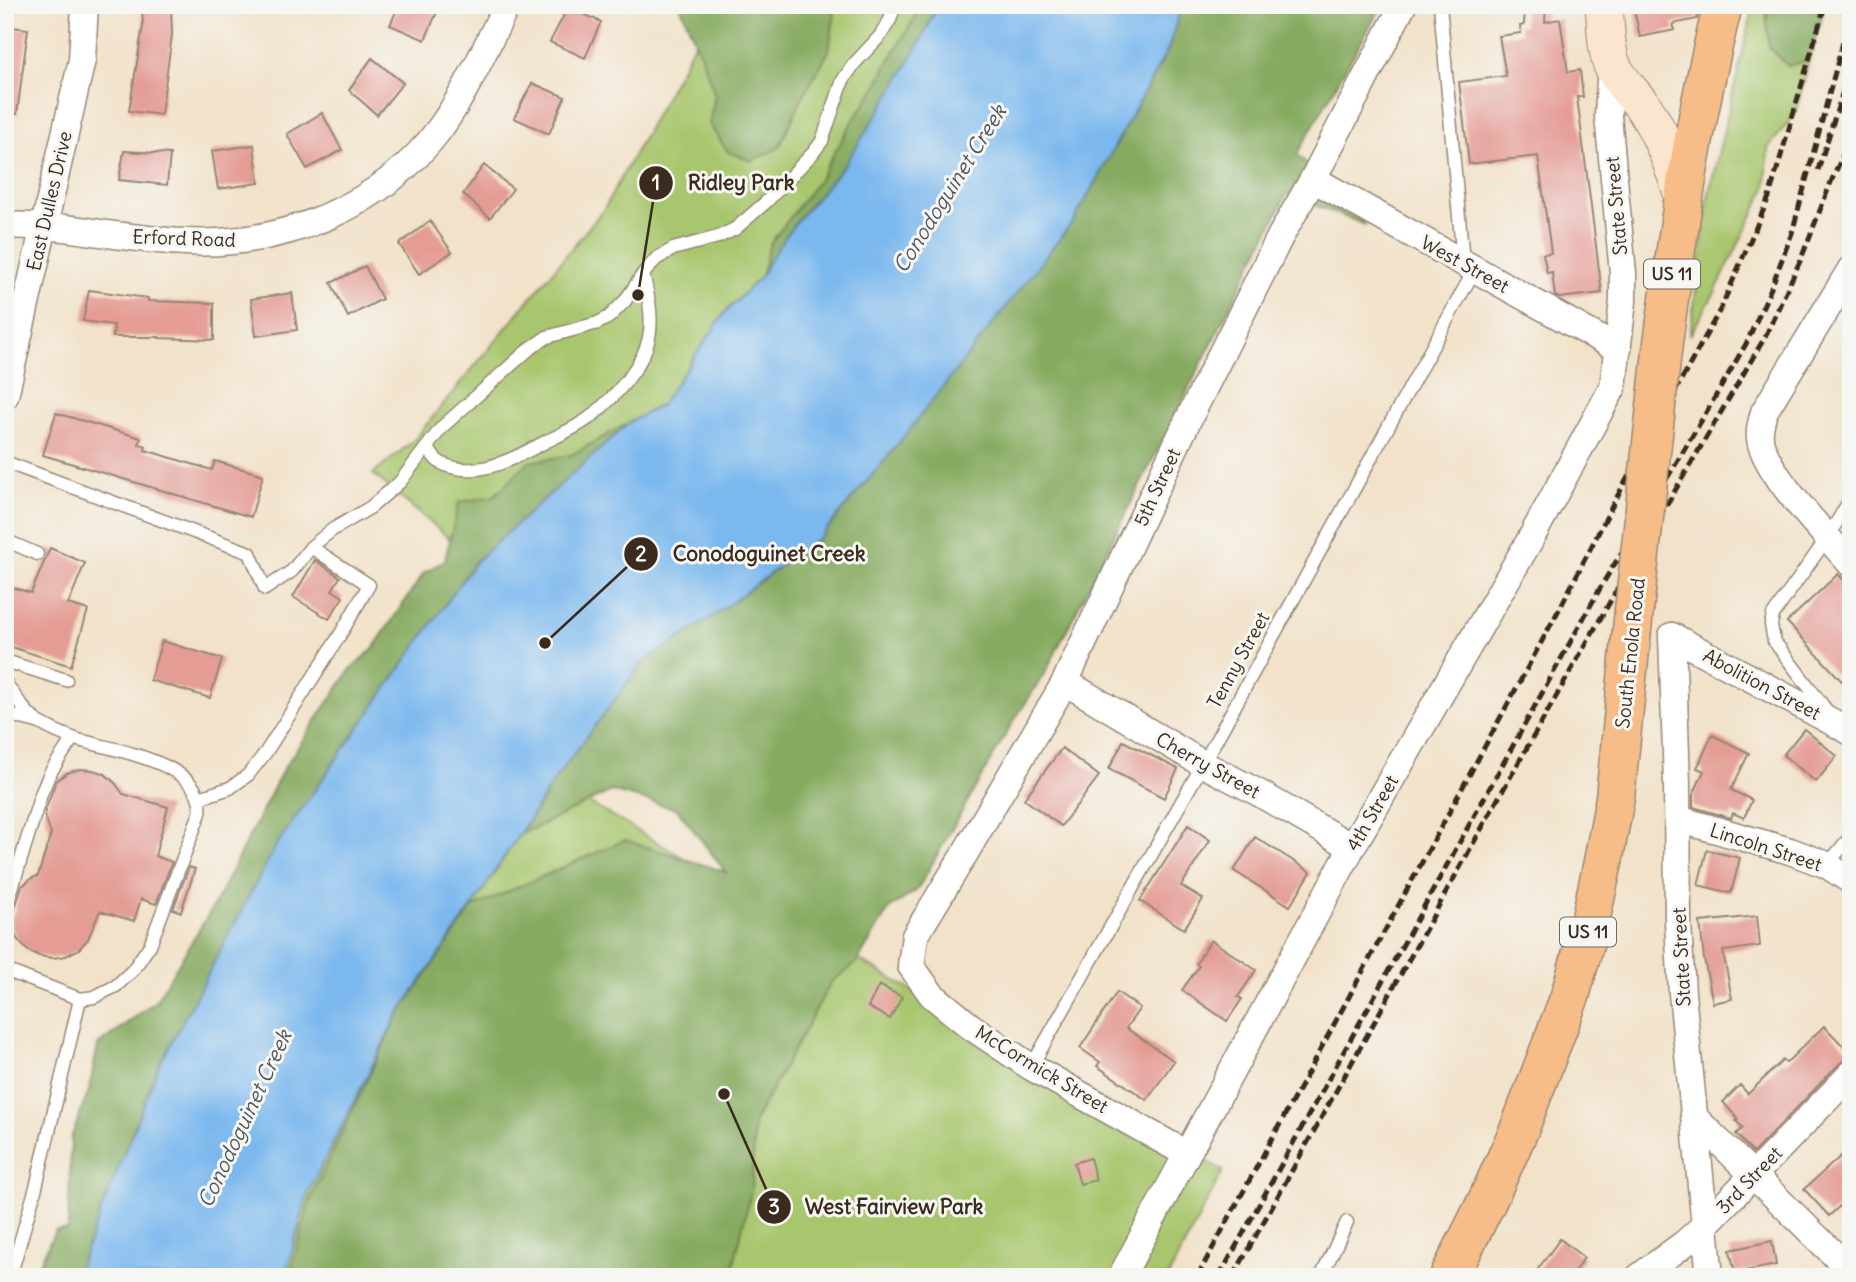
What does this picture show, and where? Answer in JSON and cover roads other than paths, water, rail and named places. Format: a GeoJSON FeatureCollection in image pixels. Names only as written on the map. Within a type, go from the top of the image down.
{"type":"FeatureCollection","features":[{"type":"Feature","properties":{"kind":"main road","name":"State Street"},"geometry":{"type":"LineString","coordinates":[[1604,5],[1619,74],[1644,107],[1666,146],[1684,198]]}},
{"type":"Feature","properties":{"kind":"main road","name":"South Enola Road"},"geometry":{"type":"LineString","coordinates":[[1448,1277],[1519,1130],[1570,996],[1603,862],[1615,798],[1662,351],[1684,198],[1723,5]]}},
{"type":"Feature","properties":{"kind":"main road"},"geometry":{"type":"LineString","coordinates":[[1619,74],[1643,95],[1699,118]]}},
{"type":"Feature","properties":{"kind":"street","name":"East Dulles Drive"},"geometry":{"type":"LineString","coordinates":[[5,396],[82,60],[85,5]]}},
{"type":"Feature","properties":{"kind":"street","name":"Erford Road"},"geometry":{"type":"LineString","coordinates":[[5,225],[185,242],[226,242],[262,238],[300,228],[336,214],[375,190],[428,143],[452,110],[507,5]]}},
{"type":"Feature","properties":{"kind":"street","name":"5th Street"},"geometry":{"type":"LineString","coordinates":[[911,966],[915,936],[1065,682],[1188,420],[1280,237],[1403,5]]}},
{"type":"Feature","properties":{"kind":"street","name":"State Street"},"geometry":{"type":"LineString","coordinates":[[1618,349],[1623,273],[1608,116],[1619,74]]}},
{"type":"Feature","properties":{"kind":"street","name":"West Street"},"geometry":{"type":"LineString","coordinates":[[1312,179],[1618,349]]}},
{"type":"Feature","properties":{"kind":"street"},"geometry":{"type":"LineString","coordinates":[[1851,269],[1764,412],[1760,427],[1761,443],[1771,466],[1851,564]]}},
{"type":"Feature","properties":{"kind":"street","name":"4th Street"},"geometry":{"type":"LineString","coordinates":[[1121,1277],[1352,847],[1530,540],[1609,397],[1618,349]]}},
{"type":"Feature","properties":{"kind":"street","name":"State Street"},"geometry":{"type":"LineString","coordinates":[[1672,636],[1678,819],[1678,935],[1710,1277]]}},
{"type":"Feature","properties":{"kind":"street","name":"Abolition Street"},"geometry":{"type":"LineString","coordinates":[[1672,636],[1843,728]]}},
{"type":"Feature","properties":{"kind":"street","name":"Cherry Street"},"geometry":{"type":"LineString","coordinates":[[1065,682],[1203,764],[1352,847]]}},
{"type":"Feature","properties":{"kind":"street","name":"Lincoln Street"},"geometry":{"type":"LineString","coordinates":[[1678,819],[1790,851],[1827,865],[1851,881]]}},
{"type":"Feature","properties":{"kind":"street","name":"McCormick Street"},"geometry":{"type":"LineString","coordinates":[[911,966],[932,995],[970,1026],[1031,1067],[1187,1154]]}},
{"type":"Feature","properties":{"kind":"street","name":"3rd Street"},"geometry":{"type":"LineString","coordinates":[[1639,1277],[1685,1243],[1705,1224],[1851,1074]]}},
{"type":"Feature","properties":{"kind":"street"},"geometry":{"type":"LineString","coordinates":[[1696,1119],[1851,1271]]}},
{"type":"Feature","properties":{"kind":"lane"},"geometry":{"type":"LineString","coordinates":[[5,462],[250,553],[265,589],[292,571],[312,547],[332,530],[371,507],[400,482],[442,427],[528,350],[547,337],[598,323],[609,317],[625,301],[656,259],[673,249],[718,237],[735,229],[766,202],[814,153],[822,141],[843,80],[880,36],[895,5]]}},
{"type":"Feature","properties":{"kind":"lane"},"geometry":{"type":"LineString","coordinates":[[1440,5],[1469,266]]}},
{"type":"Feature","properties":{"kind":"lane","name":"Tenny Street"},"geometry":{"type":"LineString","coordinates":[[1031,1067],[1203,764],[1469,266]]}},
{"type":"Feature","properties":{"kind":"lane"},"geometry":{"type":"LineString","coordinates":[[427,447],[438,462],[452,468],[487,468],[520,455],[592,416],[635,370],[646,347],[651,324],[643,274]]}},
{"type":"Feature","properties":{"kind":"lane"},"geometry":{"type":"LineString","coordinates":[[1843,728],[1774,641],[1771,625],[1773,615],[1828,537],[1851,499]]}},
{"type":"Feature","properties":{"kind":"lane"},"geometry":{"type":"LineString","coordinates":[[5,540],[37,554]]}},
{"type":"Feature","properties":{"kind":"lane"},"geometry":{"type":"LineString","coordinates":[[199,798],[230,788],[248,775],[266,752],[341,635],[369,585],[312,547]]}},
{"type":"Feature","properties":{"kind":"lane"},"geometry":{"type":"LineString","coordinates":[[5,661],[66,680]]}},
{"type":"Feature","properties":{"kind":"lane"},"geometry":{"type":"LineString","coordinates":[[5,682],[38,722]]}},
{"type":"Feature","properties":{"kind":"lane"},"geometry":{"type":"LineString","coordinates":[[5,714],[38,722],[73,738],[154,760],[181,775],[195,790],[201,805],[150,944],[134,970],[116,986],[94,997],[80,999],[5,970]]}},
{"type":"Feature","properties":{"kind":"lane"},"geometry":{"type":"LineString","coordinates":[[5,911],[41,794],[50,772],[73,738]]}},
{"type":"Feature","properties":{"kind":"lane"},"geometry":{"type":"LineString","coordinates":[[1827,865],[1851,836]]}},
{"type":"Feature","properties":{"kind":"lane"},"geometry":{"type":"LineString","coordinates":[[10,1277],[36,1187],[80,999]]}},
{"type":"Feature","properties":{"kind":"lane"},"geometry":{"type":"LineString","coordinates":[[1321,1277],[1347,1222]]}},
{"type":"Feature","properties":{"kind":"water"},"geometry":{"type":"Polygon","coordinates":[[[938,5],[1182,5],[1168,49],[1075,219],[898,444],[821,536],[712,617],[642,663],[553,782],[397,1016],[308,1193],[285,1277],[75,1277],[158,1068],[277,844],[476,561],[630,422],[661,405],[724,314],[761,276],[796,222],[846,163],[895,87],[938,5]]]}},
{"type":"Feature","properties":{"kind":"railway"},"geometry":{"type":"LineString","coordinates":[[1197,1277],[1721,308],[1769,197],[1825,5]]}},
{"type":"Feature","properties":{"kind":"railway"},"geometry":{"type":"LineString","coordinates":[[1219,1277],[1603,583],[1746,344],[1792,233],[1851,12]]}},
{"type":"Feature","properties":{"kind":"railway"},"geometry":{"type":"LineString","coordinates":[[1818,170],[1851,66]]}},
{"type":"Feature","properties":{"kind":"railway"},"geometry":{"type":"LineString","coordinates":[[1233,1277],[1499,797],[1765,337],[1801,259],[1851,137]]}},
{"type":"Feature","properties":{"kind":"place","name":"Ridley Park"},"geometry":{"type":"Point","coordinates":[638,295]}},
{"type":"Feature","properties":{"kind":"place","name":"Conodoguinet Creek"},"geometry":{"type":"Point","coordinates":[545,643]}},
{"type":"Feature","properties":{"kind":"place","name":"West Fairview Park"},"geometry":{"type":"Point","coordinates":[724,1094]}}]}
